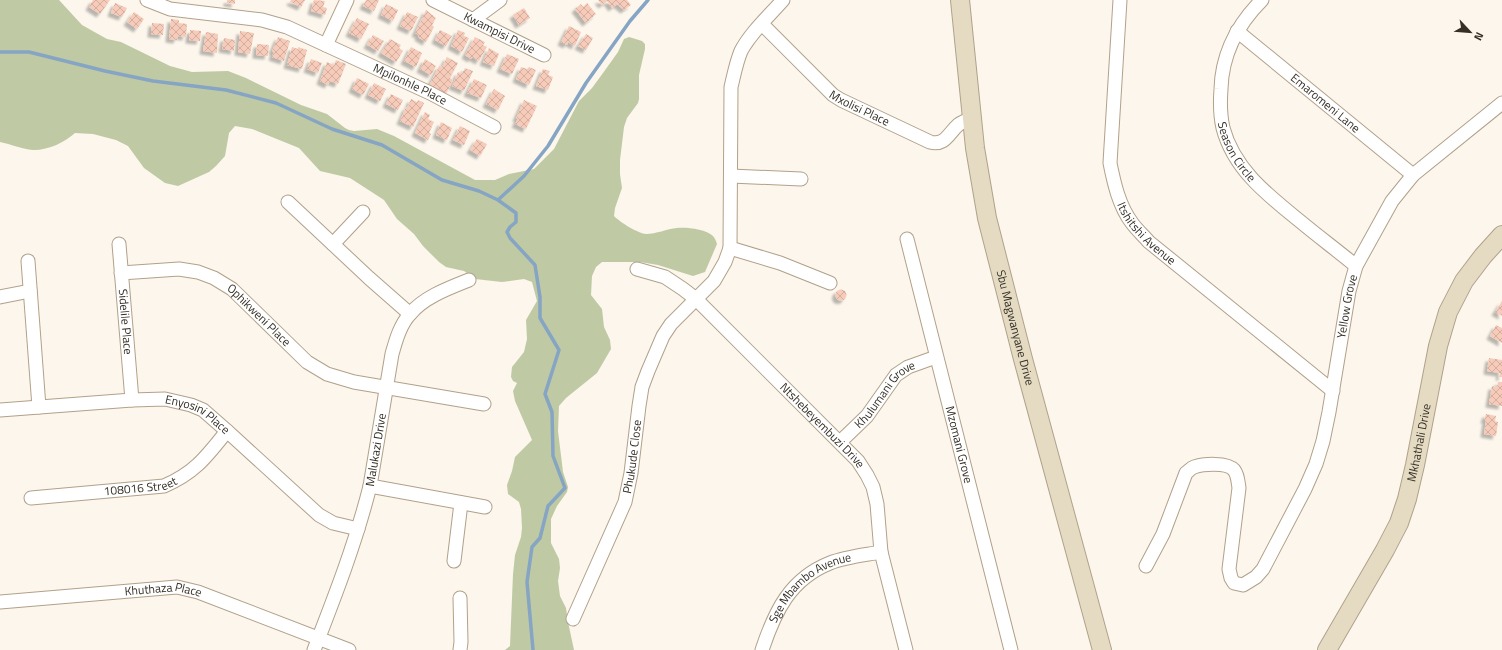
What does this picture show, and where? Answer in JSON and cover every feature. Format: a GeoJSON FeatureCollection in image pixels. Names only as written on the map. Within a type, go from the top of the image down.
{"type":"FeatureCollection","features":[{"type":"Feature","properties":{"kind":"main road","name":"Sbu Magwanyane Drive"},"geometry":{"type":"LineString","coordinates":[[960,0],[975,148],[987,218],[1025,367],[1102,650]]}},
{"type":"Feature","properties":{"kind":"main road","name":"Mkhathali Drive"},"geometry":{"type":"LineString","coordinates":[[1328,650],[1399,523],[1412,479],[1438,346],[1448,312],[1464,281],[1483,256],[1502,235]]}},
{"type":"Feature","properties":{"kind":"street","name":"Mpilonhle Place"},"geometry":{"type":"LineString","coordinates":[[147,0],[170,9],[262,20],[288,27],[430,93],[494,127]]}},
{"type":"Feature","properties":{"kind":"street"},"geometry":{"type":"LineString","coordinates":[[326,45],[347,0]]}},
{"type":"Feature","properties":{"kind":"street","name":"Kwampisi Drive"},"geometry":{"type":"LineString","coordinates":[[433,0],[544,55]]}},
{"type":"Feature","properties":{"kind":"street"},"geometry":{"type":"LineString","coordinates":[[473,20],[500,0]]}},
{"type":"Feature","properties":{"kind":"street"},"geometry":{"type":"LineString","coordinates":[[696,299],[714,280],[725,262],[730,248],[732,87],[736,64],[746,42],[783,0]]}},
{"type":"Feature","properties":{"kind":"street","name":"Itshitshi Avenue"},"geometry":{"type":"LineString","coordinates":[[1120,0],[1110,163],[1114,183],[1122,206],[1132,223],[1149,242],[1333,391]]}},
{"type":"Feature","properties":{"kind":"street","name":"Season Circle"},"geometry":{"type":"LineString","coordinates":[[1262,0],[1252,10],[1237,31],[1226,54],[1221,80],[1220,110],[1223,129],[1232,152],[1247,174],[1262,191],[1356,266]]}},
{"type":"Feature","properties":{"kind":"street","name":"Mxolisi Place"},"geometry":{"type":"LineString","coordinates":[[762,24],[833,95],[930,142],[936,144],[941,142],[959,124],[972,118]]}},
{"type":"Feature","properties":{"kind":"street","name":"Emaromeni Lane"},"geometry":{"type":"LineString","coordinates":[[1237,31],[1413,175]]}},
{"type":"Feature","properties":{"kind":"street","name":"Yellow Grove"},"geometry":{"type":"LineString","coordinates":[[1146,566],[1163,534],[1186,473],[1193,467],[1220,464],[1233,468],[1237,476],[1239,488],[1229,569],[1230,578],[1234,583],[1243,585],[1249,583],[1256,577],[1262,569],[1305,490],[1316,464],[1323,441],[1333,391],[1349,291],[1356,266],[1392,201],[1413,175],[1502,103]]}},
{"type":"Feature","properties":{"kind":"street"},"geometry":{"type":"LineString","coordinates":[[731,176],[802,178]]}},
{"type":"Feature","properties":{"kind":"street"},"geometry":{"type":"LineString","coordinates":[[288,202],[369,278],[410,314]]}},
{"type":"Feature","properties":{"kind":"street"},"geometry":{"type":"LineString","coordinates":[[333,244],[363,212]]}},
{"type":"Feature","properties":{"kind":"street","name":"Mzomani Grove"},"geometry":{"type":"LineString","coordinates":[[906,239],[1011,650]]}},
{"type":"Feature","properties":{"kind":"street","name":"Sidelile Place"},"geometry":{"type":"LineString","coordinates":[[119,244],[132,400]]}},
{"type":"Feature","properties":{"kind":"street"},"geometry":{"type":"LineString","coordinates":[[730,248],[780,263],[830,283]]}},
{"type":"Feature","properties":{"kind":"street"},"geometry":{"type":"LineString","coordinates":[[28,261],[39,407]]}},
{"type":"Feature","properties":{"kind":"street","name":"Ophikweni Place"},"geometry":{"type":"LineString","coordinates":[[121,273],[178,269],[198,272],[214,278],[232,289],[307,362],[327,374],[354,382],[484,404]]}},
{"type":"Feature","properties":{"kind":"street","name":"Ntshebeyembuzi Drive"},"geometry":{"type":"LineString","coordinates":[[637,269],[664,277],[683,288],[696,299],[858,461],[873,487],[878,504],[882,552],[906,650]]}},
{"type":"Feature","properties":{"kind":"street","name":"Malukazi Drive"},"geometry":{"type":"LineString","coordinates":[[316,644],[358,529],[370,486],[392,354],[397,338],[410,314],[423,302],[469,280]]}},
{"type":"Feature","properties":{"kind":"street"},"geometry":{"type":"LineString","coordinates":[[0,297],[30,291]]}},
{"type":"Feature","properties":{"kind":"street","name":"Phukude Close"},"geometry":{"type":"LineString","coordinates":[[573,619],[625,502],[631,473],[642,386],[663,336],[671,324],[696,299]]}},
{"type":"Feature","properties":{"kind":"street","name":"Khulumani Grove"},"geometry":{"type":"LineString","coordinates":[[840,442],[867,416],[896,375],[908,367],[936,357]]}},
{"type":"Feature","properties":{"kind":"street","name":"Enyosini Place"},"geometry":{"type":"LineString","coordinates":[[0,410],[132,400],[165,399],[191,404],[203,410],[319,515],[333,523],[358,529]]}},
{"type":"Feature","properties":{"kind":"street","name":"108016 Street"},"geometry":{"type":"LineString","coordinates":[[31,498],[164,486],[178,480],[201,463],[227,431]]}},
{"type":"Feature","properties":{"kind":"street"},"geometry":{"type":"LineString","coordinates":[[370,486],[485,507]]}},
{"type":"Feature","properties":{"kind":"street"},"geometry":{"type":"LineString","coordinates":[[454,561],[461,503]]}},
{"type":"Feature","properties":{"kind":"street","name":"Sge Mbambo Avenue"},"geometry":{"type":"LineString","coordinates":[[762,650],[773,620],[795,585],[812,573],[831,563],[882,552]]}},
{"type":"Feature","properties":{"kind":"street","name":"Khuthaza Place"},"geometry":{"type":"LineString","coordinates":[[0,602],[177,588],[198,592],[316,644],[349,650]]}},
{"type":"Feature","properties":{"kind":"street"},"geometry":{"type":"LineString","coordinates":[[460,598],[460,650]]}},
{"type":"Feature","properties":{"kind":"green space"},"geometry":{"type":"Polygon","coordinates":[[[0,0],[59,0],[82,25],[107,39],[121,42],[170,66],[192,72],[228,71],[246,78],[301,105],[327,114],[349,130],[377,129],[394,136],[475,180],[495,180],[509,174],[534,169],[554,149],[579,101],[592,88],[603,73],[618,52],[624,39],[629,37],[642,41],[645,44],[639,75],[638,103],[627,118],[624,127],[620,160],[622,188],[615,208],[614,216],[629,227],[646,234],[677,228],[701,230],[713,236],[717,244],[705,272],[693,276],[658,265],[640,262],[602,262],[596,267],[592,276],[591,295],[602,309],[604,327],[610,340],[611,349],[597,373],[566,398],[559,406],[558,431],[563,472],[568,487],[567,492],[557,506],[551,519],[551,543],[559,559],[560,568],[558,581],[560,596],[566,608],[574,650],[505,650],[510,646],[513,574],[515,555],[521,537],[522,528],[519,502],[508,494],[507,485],[515,457],[532,440],[515,401],[513,391],[517,383],[513,381],[511,377],[512,367],[524,352],[527,339],[526,320],[537,301],[532,282],[524,279],[502,282],[475,279],[464,271],[446,267],[439,262],[423,246],[414,234],[397,219],[384,200],[350,178],[320,171],[299,148],[252,129],[235,126],[229,133],[225,156],[216,166],[209,172],[178,186],[165,183],[144,168],[128,146],[116,140],[93,134],[75,133],[56,145],[40,150],[26,149],[0,142],[0,0]]]}},
{"type":"Feature","properties":{"kind":"building"},"geometry":{"type":"Polygon","coordinates":[[[93,0],[110,0],[100,14],[89,7],[93,0]]]}},
{"type":"Feature","properties":{"kind":"building"},"geometry":{"type":"Polygon","coordinates":[[[227,0],[235,0],[235,4],[227,3],[227,0]]]}},
{"type":"Feature","properties":{"kind":"building"},"geometry":{"type":"Polygon","coordinates":[[[291,0],[305,0],[301,7],[290,2],[291,0]]]}},
{"type":"Feature","properties":{"kind":"building"},"geometry":{"type":"Polygon","coordinates":[[[314,0],[325,1],[323,7],[327,8],[325,15],[311,11],[314,0]]]}},
{"type":"Feature","properties":{"kind":"building"},"geometry":{"type":"Polygon","coordinates":[[[366,0],[379,0],[374,11],[363,6],[366,0]]]}},
{"type":"Feature","properties":{"kind":"building"},"geometry":{"type":"Polygon","coordinates":[[[598,0],[627,0],[631,5],[624,10],[617,4],[612,8],[607,1],[602,5],[598,0]]]}},
{"type":"Feature","properties":{"kind":"building"},"geometry":{"type":"Polygon","coordinates":[[[115,3],[127,8],[122,17],[111,13],[115,3]]]}},
{"type":"Feature","properties":{"kind":"building"},"geometry":{"type":"Polygon","coordinates":[[[587,3],[596,14],[586,23],[575,9],[581,4],[583,7],[587,3]]]}},
{"type":"Feature","properties":{"kind":"building"},"geometry":{"type":"Polygon","coordinates":[[[386,4],[398,10],[393,21],[381,15],[386,4]]]}},
{"type":"Feature","properties":{"kind":"building"},"geometry":{"type":"Polygon","coordinates":[[[524,8],[530,18],[519,25],[513,15],[524,8]]]}},
{"type":"Feature","properties":{"kind":"building"},"geometry":{"type":"Polygon","coordinates":[[[426,10],[436,18],[432,25],[434,27],[426,42],[415,33],[426,10]]]}},
{"type":"Feature","properties":{"kind":"building"},"geometry":{"type":"Polygon","coordinates":[[[134,12],[144,19],[137,29],[127,22],[134,12]]]}},
{"type":"Feature","properties":{"kind":"building"},"geometry":{"type":"Polygon","coordinates":[[[407,12],[418,17],[411,31],[400,26],[407,12]]]}},
{"type":"Feature","properties":{"kind":"building"},"geometry":{"type":"Polygon","coordinates":[[[357,18],[369,24],[361,39],[349,33],[357,18]]]}},
{"type":"Feature","properties":{"kind":"building"},"geometry":{"type":"Polygon","coordinates":[[[171,19],[179,20],[179,23],[187,24],[186,37],[178,36],[177,40],[169,39],[171,19]]]}},
{"type":"Feature","properties":{"kind":"building"},"geometry":{"type":"Polygon","coordinates":[[[152,23],[164,24],[163,35],[151,34],[152,23]]]}},
{"type":"Feature","properties":{"kind":"building"},"geometry":{"type":"Polygon","coordinates":[[[569,26],[581,32],[575,46],[568,42],[567,45],[561,42],[569,26]]]}},
{"type":"Feature","properties":{"kind":"building"},"geometry":{"type":"Polygon","coordinates":[[[190,30],[201,31],[200,41],[189,40],[190,30]]]}},
{"type":"Feature","properties":{"kind":"building"},"geometry":{"type":"Polygon","coordinates":[[[440,30],[452,36],[446,46],[435,40],[440,30]]]}},
{"type":"Feature","properties":{"kind":"building"},"geometry":{"type":"Polygon","coordinates":[[[458,30],[465,33],[464,36],[469,38],[462,52],[451,46],[458,30]]]}},
{"type":"Feature","properties":{"kind":"building"},"geometry":{"type":"Polygon","coordinates":[[[240,31],[254,33],[250,54],[238,52],[240,31]]]}},
{"type":"Feature","properties":{"kind":"building"},"geometry":{"type":"Polygon","coordinates":[[[206,32],[218,34],[217,53],[203,51],[206,32]]]}},
{"type":"Feature","properties":{"kind":"building"},"geometry":{"type":"Polygon","coordinates":[[[586,34],[593,38],[586,50],[578,46],[586,34]]]}},
{"type":"Feature","properties":{"kind":"building"},"geometry":{"type":"Polygon","coordinates":[[[373,35],[384,41],[378,51],[367,45],[373,35]]]}},
{"type":"Feature","properties":{"kind":"building"},"geometry":{"type":"Polygon","coordinates":[[[278,37],[290,41],[284,61],[272,57],[274,52],[272,51],[278,37]]]}},
{"type":"Feature","properties":{"kind":"building"},"geometry":{"type":"Polygon","coordinates":[[[475,37],[485,42],[483,45],[487,47],[479,61],[472,57],[471,59],[465,55],[475,37]]]}},
{"type":"Feature","properties":{"kind":"building"},"geometry":{"type":"Polygon","coordinates":[[[224,38],[235,40],[234,51],[222,49],[224,38]]]}},
{"type":"Feature","properties":{"kind":"building"},"geometry":{"type":"Polygon","coordinates":[[[390,39],[401,45],[399,48],[403,51],[396,62],[381,53],[390,39]]]}},
{"type":"Feature","properties":{"kind":"building"},"geometry":{"type":"Polygon","coordinates":[[[257,44],[269,45],[268,56],[256,55],[257,44]]]}},
{"type":"Feature","properties":{"kind":"building"},"geometry":{"type":"Polygon","coordinates":[[[292,47],[307,50],[302,69],[287,65],[292,47]]]}},
{"type":"Feature","properties":{"kind":"building"},"geometry":{"type":"Polygon","coordinates":[[[411,47],[422,53],[416,67],[404,61],[411,47]]]}},
{"type":"Feature","properties":{"kind":"building"},"geometry":{"type":"Polygon","coordinates":[[[489,48],[499,54],[494,66],[483,62],[489,48]]]}},
{"type":"Feature","properties":{"kind":"building"},"geometry":{"type":"Polygon","coordinates":[[[507,54],[519,59],[512,74],[500,69],[507,54]]]}},
{"type":"Feature","properties":{"kind":"building"},"geometry":{"type":"Polygon","coordinates":[[[447,57],[458,63],[450,78],[453,80],[446,94],[429,86],[439,66],[442,67],[447,57]]]}},
{"type":"Feature","properties":{"kind":"building"},"geometry":{"type":"Polygon","coordinates":[[[311,59],[322,63],[318,73],[307,69],[311,59]]]}},
{"type":"Feature","properties":{"kind":"building"},"geometry":{"type":"Polygon","coordinates":[[[425,59],[436,66],[431,75],[420,69],[425,59]]]}},
{"type":"Feature","properties":{"kind":"building"},"geometry":{"type":"Polygon","coordinates":[[[336,60],[346,64],[338,84],[330,81],[328,85],[320,81],[327,62],[334,65],[336,60]]]}},
{"type":"Feature","properties":{"kind":"building"},"geometry":{"type":"Polygon","coordinates":[[[521,67],[527,69],[529,67],[536,70],[529,85],[516,79],[521,67]]]}},
{"type":"Feature","properties":{"kind":"building"},"geometry":{"type":"Polygon","coordinates":[[[465,68],[473,71],[464,91],[452,86],[458,72],[462,74],[465,68]]]}},
{"type":"Feature","properties":{"kind":"building"},"geometry":{"type":"Polygon","coordinates":[[[543,69],[550,71],[548,75],[553,77],[548,90],[536,86],[543,69]]]}},
{"type":"Feature","properties":{"kind":"building"},"geometry":{"type":"Polygon","coordinates":[[[357,78],[369,84],[363,95],[352,89],[357,78]]]}},
{"type":"Feature","properties":{"kind":"building"},"geometry":{"type":"Polygon","coordinates":[[[474,79],[487,85],[481,98],[467,93],[474,79]]]}},
{"type":"Feature","properties":{"kind":"building"},"geometry":{"type":"Polygon","coordinates":[[[374,83],[386,89],[380,101],[368,95],[374,83]]]}},
{"type":"Feature","properties":{"kind":"building"},"geometry":{"type":"Polygon","coordinates":[[[494,89],[505,96],[498,110],[486,104],[494,89]]]}},
{"type":"Feature","properties":{"kind":"building"},"geometry":{"type":"Polygon","coordinates":[[[391,94],[403,100],[398,110],[386,104],[391,94]]]}},
{"type":"Feature","properties":{"kind":"building"},"geometry":{"type":"Polygon","coordinates":[[[411,99],[424,103],[413,127],[400,121],[411,99]]]}},
{"type":"Feature","properties":{"kind":"building"},"geometry":{"type":"Polygon","coordinates":[[[524,100],[537,106],[526,129],[515,124],[524,100]]]}},
{"type":"Feature","properties":{"kind":"building"},"geometry":{"type":"Polygon","coordinates":[[[425,112],[430,115],[428,119],[434,122],[429,133],[431,134],[428,140],[415,133],[425,112]]]}},
{"type":"Feature","properties":{"kind":"building"},"geometry":{"type":"Polygon","coordinates":[[[441,122],[452,128],[447,140],[436,135],[441,122]]]}},
{"type":"Feature","properties":{"kind":"building"},"geometry":{"type":"Polygon","coordinates":[[[460,126],[470,131],[464,145],[453,140],[460,126]]]}},
{"type":"Feature","properties":{"kind":"building"},"geometry":{"type":"Polygon","coordinates":[[[477,139],[487,144],[480,156],[470,150],[477,139]]]}},
{"type":"Feature","properties":{"kind":"building"},"geometry":{"type":"Polygon","coordinates":[[[841,289],[845,291],[847,295],[845,299],[841,301],[837,299],[835,295],[837,291],[841,289]]]}},
{"type":"Feature","properties":{"kind":"building"},"geometry":{"type":"Polygon","coordinates":[[[1502,301],[1502,316],[1495,312],[1502,301]]]}},
{"type":"Feature","properties":{"kind":"building"},"geometry":{"type":"Polygon","coordinates":[[[1496,325],[1502,328],[1502,343],[1490,336],[1496,325]]]}},
{"type":"Feature","properties":{"kind":"building"},"geometry":{"type":"Polygon","coordinates":[[[1489,358],[1502,360],[1502,377],[1499,377],[1500,373],[1487,371],[1489,358]]]}},
{"type":"Feature","properties":{"kind":"building"},"geometry":{"type":"Polygon","coordinates":[[[1498,382],[1502,382],[1502,406],[1489,404],[1492,386],[1497,387],[1498,382]]]}},
{"type":"Feature","properties":{"kind":"building"},"geometry":{"type":"Polygon","coordinates":[[[1486,414],[1496,416],[1495,421],[1498,422],[1496,436],[1484,434],[1486,420],[1484,420],[1486,414]]]}},
{"type":"Feature","properties":{"kind":"waterway"},"geometry":{"type":"LineString","coordinates":[[498,200],[524,176],[548,146],[586,83],[630,21],[648,0]]}},
{"type":"Feature","properties":{"kind":"waterway"},"geometry":{"type":"LineString","coordinates":[[0,52],[29,52],[153,81],[226,90],[276,103],[332,129],[382,145],[442,180],[479,191],[498,200],[516,213],[516,222],[507,232],[510,238],[535,265],[540,297],[540,318],[559,350],[545,394],[552,412],[553,456],[565,488],[548,506],[540,538],[532,547],[527,582],[533,650]]}}]}
